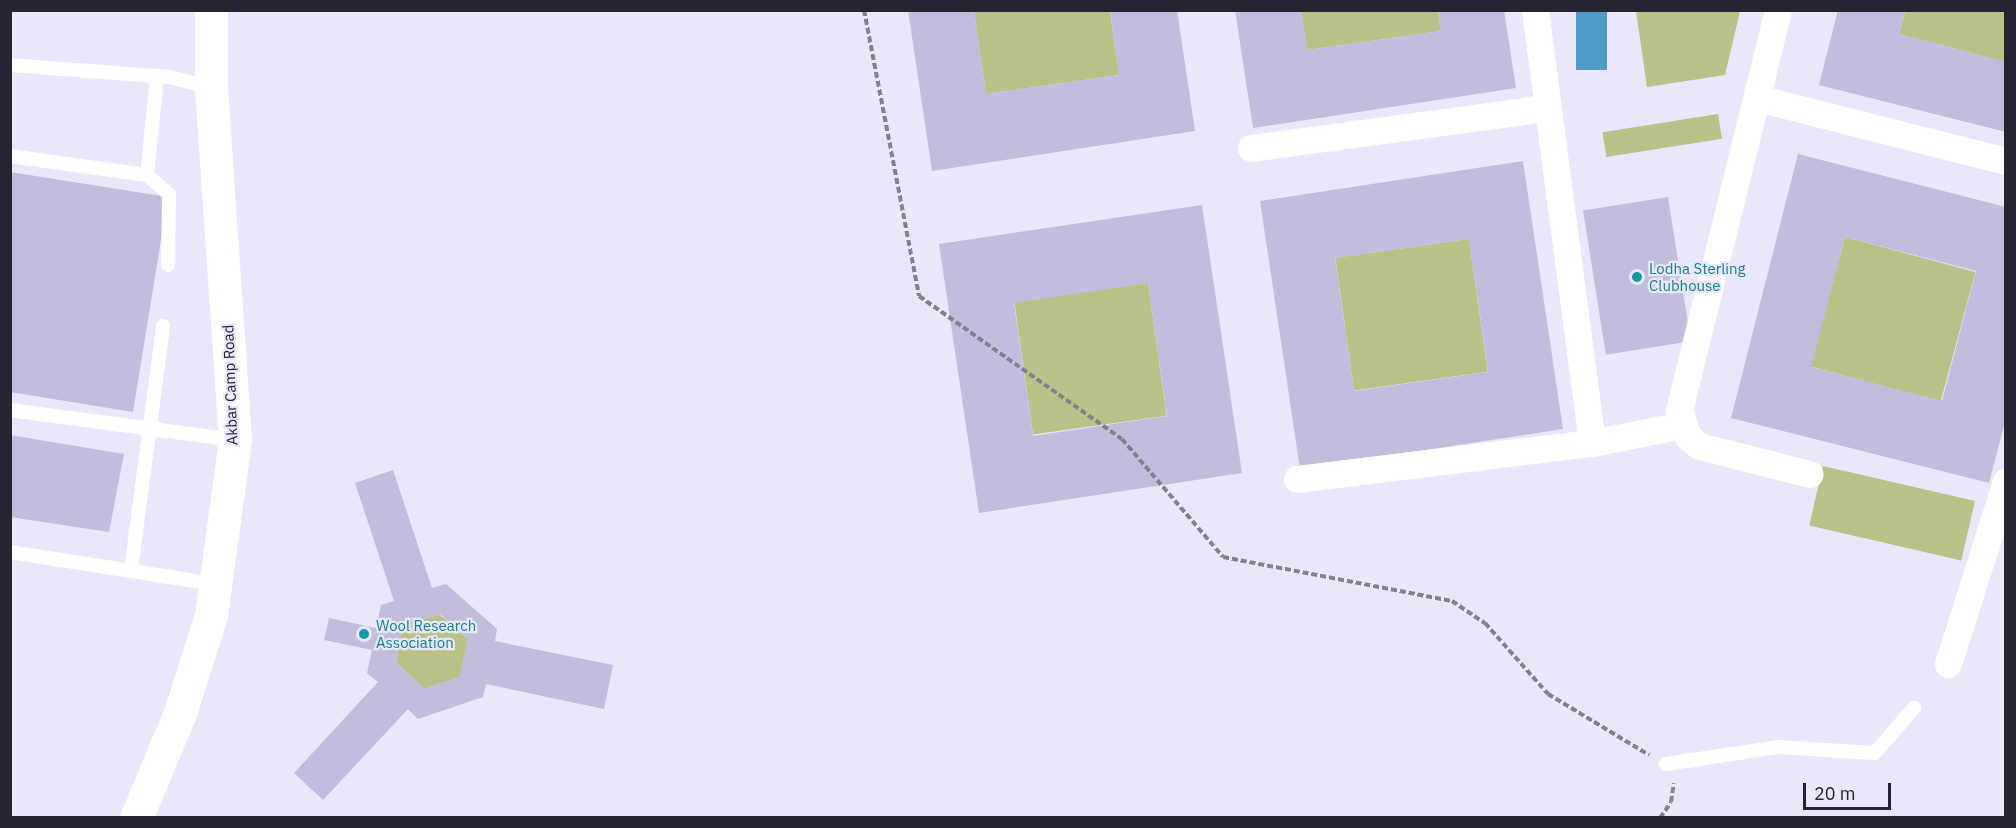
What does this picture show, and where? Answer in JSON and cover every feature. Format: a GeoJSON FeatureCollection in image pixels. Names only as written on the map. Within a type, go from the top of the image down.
{"type":"FeatureCollection","features":[{"type":"Feature","properties":{"kind":"street","name":"Akbar Camp Road"},"geometry":{"type":"LineString","coordinates":[[136,818],[180,713],[211,615],[235,440],[211,88],[211,10]]}},
{"type":"Feature","properties":{"kind":"street"},"geometry":{"type":"LineString","coordinates":[[1535,10],[1592,443]]}},
{"type":"Feature","properties":{"kind":"street"},"geometry":{"type":"LineString","coordinates":[[1778,10],[1679,410],[1682,425],[1699,446],[1810,474]]}},
{"type":"Feature","properties":{"kind":"street"},"geometry":{"type":"LineString","coordinates":[[1756,98],[2006,161]]}},
{"type":"Feature","properties":{"kind":"street"},"geometry":{"type":"LineString","coordinates":[[1251,148],[1547,108]]}},
{"type":"Feature","properties":{"kind":"street"},"geometry":{"type":"LineString","coordinates":[[1297,479],[1592,443],[1682,425]]}},
{"type":"Feature","properties":{"kind":"street"},"geometry":{"type":"LineString","coordinates":[[1948,664],[2006,481]]}},
{"type":"Feature","properties":{"kind":"lane"},"geometry":{"type":"LineString","coordinates":[[10,65],[157,76],[211,88]]}},
{"type":"Feature","properties":{"kind":"lane"},"geometry":{"type":"LineString","coordinates":[[147,175],[157,76]]}},
{"type":"Feature","properties":{"kind":"lane"},"geometry":{"type":"LineString","coordinates":[[10,156],[147,175],[169,194],[168,265]]}},
{"type":"Feature","properties":{"kind":"lane"},"geometry":{"type":"LineString","coordinates":[[131,570],[153,429],[163,326]]}},
{"type":"Feature","properties":{"kind":"lane"},"geometry":{"type":"LineString","coordinates":[[10,410],[235,440]]}},
{"type":"Feature","properties":{"kind":"lane"},"geometry":{"type":"LineString","coordinates":[[10,552],[215,584]]}},
{"type":"Feature","properties":{"kind":"lane"},"geometry":{"type":"LineString","coordinates":[[1666,764],[1778,747],[1875,753],[1914,708]]}},
{"type":"Feature","properties":{"kind":"path"},"geometry":{"type":"LineString","coordinates":[[864,10],[919,296],[1122,439],[1223,557],[1452,601],[1485,623],[1548,694],[1666,764],[1674,780],[1671,802],[1660,818]]}},
{"type":"Feature","properties":{"kind":"green space"},"geometry":{"type":"Polygon","coordinates":[[[974,11],[1110,11],[1119,75],[986,94],[974,11]]]}},
{"type":"Feature","properties":{"kind":"green space"},"geometry":{"type":"Polygon","coordinates":[[[1301,11],[1438,11],[1441,31],[1307,50],[1301,11]]]}},
{"type":"Feature","properties":{"kind":"green space"},"geometry":{"type":"Polygon","coordinates":[[[1636,11],[1740,11],[1725,75],[1647,87],[1636,11]]]}},
{"type":"Feature","properties":{"kind":"green space"},"geometry":{"type":"Polygon","coordinates":[[[1905,11],[2005,11],[2005,62],[1899,34],[1905,11]]]}},
{"type":"Feature","properties":{"kind":"green space"},"geometry":{"type":"Polygon","coordinates":[[[1718,114],[1722,139],[1606,157],[1602,132],[1718,114]]]}},
{"type":"Feature","properties":{"kind":"green space"},"geometry":{"type":"Polygon","coordinates":[[[1845,237],[1975,272],[1941,401],[1810,366],[1845,237]]]}},
{"type":"Feature","properties":{"kind":"green space"},"geometry":{"type":"Polygon","coordinates":[[[1469,239],[1488,372],[1354,390],[1335,258],[1469,239]]]}},
{"type":"Feature","properties":{"kind":"green space"},"geometry":{"type":"Polygon","coordinates":[[[1148,283],[1167,416],[1033,434],[1014,302],[1148,283]]]}},
{"type":"Feature","properties":{"kind":"green space"},"geometry":{"type":"Polygon","coordinates":[[[1823,466],[1975,501],[1961,561],[1809,525],[1823,466]]]}},
{"type":"Feature","properties":{"kind":"green space"},"geometry":{"type":"Polygon","coordinates":[[[439,614],[468,639],[460,677],[425,689],[396,663],[403,626],[439,614]]]}},
{"type":"Feature","properties":{"kind":"water"},"geometry":{"type":"Polygon","coordinates":[[[1576,11],[1607,11],[1607,70],[1576,70],[1576,11]]]}},
{"type":"Feature","properties":{"kind":"building"},"geometry":{"type":"Polygon","coordinates":[[[908,10],[974,10],[986,94],[1119,75],[1110,10],[1177,10],[1195,131],[932,171],[908,10]]]}},
{"type":"Feature","properties":{"kind":"building"},"geometry":{"type":"Polygon","coordinates":[[[1235,10],[1301,10],[1307,50],[1441,31],[1438,10],[1504,10],[1516,88],[1253,128],[1235,10]]]}},
{"type":"Feature","properties":{"kind":"building"},"geometry":{"type":"Polygon","coordinates":[[[1838,10],[1905,10],[1899,34],[2006,62],[2006,132],[1819,85],[1838,10]]]}},
{"type":"Feature","properties":{"kind":"building"},"geometry":{"type":"Polygon","coordinates":[[[1798,154],[2006,207],[2006,418],[1989,483],[1731,418],[1798,154]],[[1845,237],[1811,367],[1942,401],[1976,271],[1845,237]]]}},
{"type":"Feature","properties":{"kind":"building"},"geometry":{"type":"Polygon","coordinates":[[[1523,161],[1563,429],[1300,469],[1260,201],[1523,161]],[[1469,239],[1335,258],[1354,391],[1488,372],[1469,239]]]}},
{"type":"Feature","properties":{"kind":"building"},"geometry":{"type":"Polygon","coordinates":[[[10,172],[168,197],[133,412],[10,392],[10,172]]]}},
{"type":"Feature","properties":{"kind":"building","name":"Lodha Sterling Clubhouse"},"geometry":{"type":"Polygon","coordinates":[[[1668,197],[1691,341],[1606,355],[1583,210],[1668,197]]]}},
{"type":"Feature","properties":{"kind":"building"},"geometry":{"type":"Polygon","coordinates":[[[1202,205],[1242,473],[979,513],[939,244],[1202,205]],[[1148,283],[1014,303],[1033,436],[1167,416],[1148,283]]]}},
{"type":"Feature","properties":{"kind":"building"},"geometry":{"type":"Polygon","coordinates":[[[10,435],[124,454],[109,532],[10,517],[10,435]]]}},
{"type":"Feature","properties":{"kind":"building","name":"Wool Research Association"},"geometry":{"type":"Polygon","coordinates":[[[393,470],[432,588],[446,584],[497,629],[495,641],[613,665],[604,709],[486,684],[483,697],[418,719],[408,709],[323,800],[294,773],[378,682],[367,673],[372,650],[324,640],[329,618],[376,628],[381,605],[394,601],[355,483],[393,470]],[[440,614],[403,626],[396,663],[425,689],[460,677],[468,639],[440,614]]]}},
{"type":"Feature","properties":{"kind":"place","name":"Lodha Sterling Clubhouse"},"geometry":{"type":"Point","coordinates":[1637,277]}},
{"type":"Feature","properties":{"kind":"place","name":"Wool Research Association"},"geometry":{"type":"Point","coordinates":[364,634]}}]}
